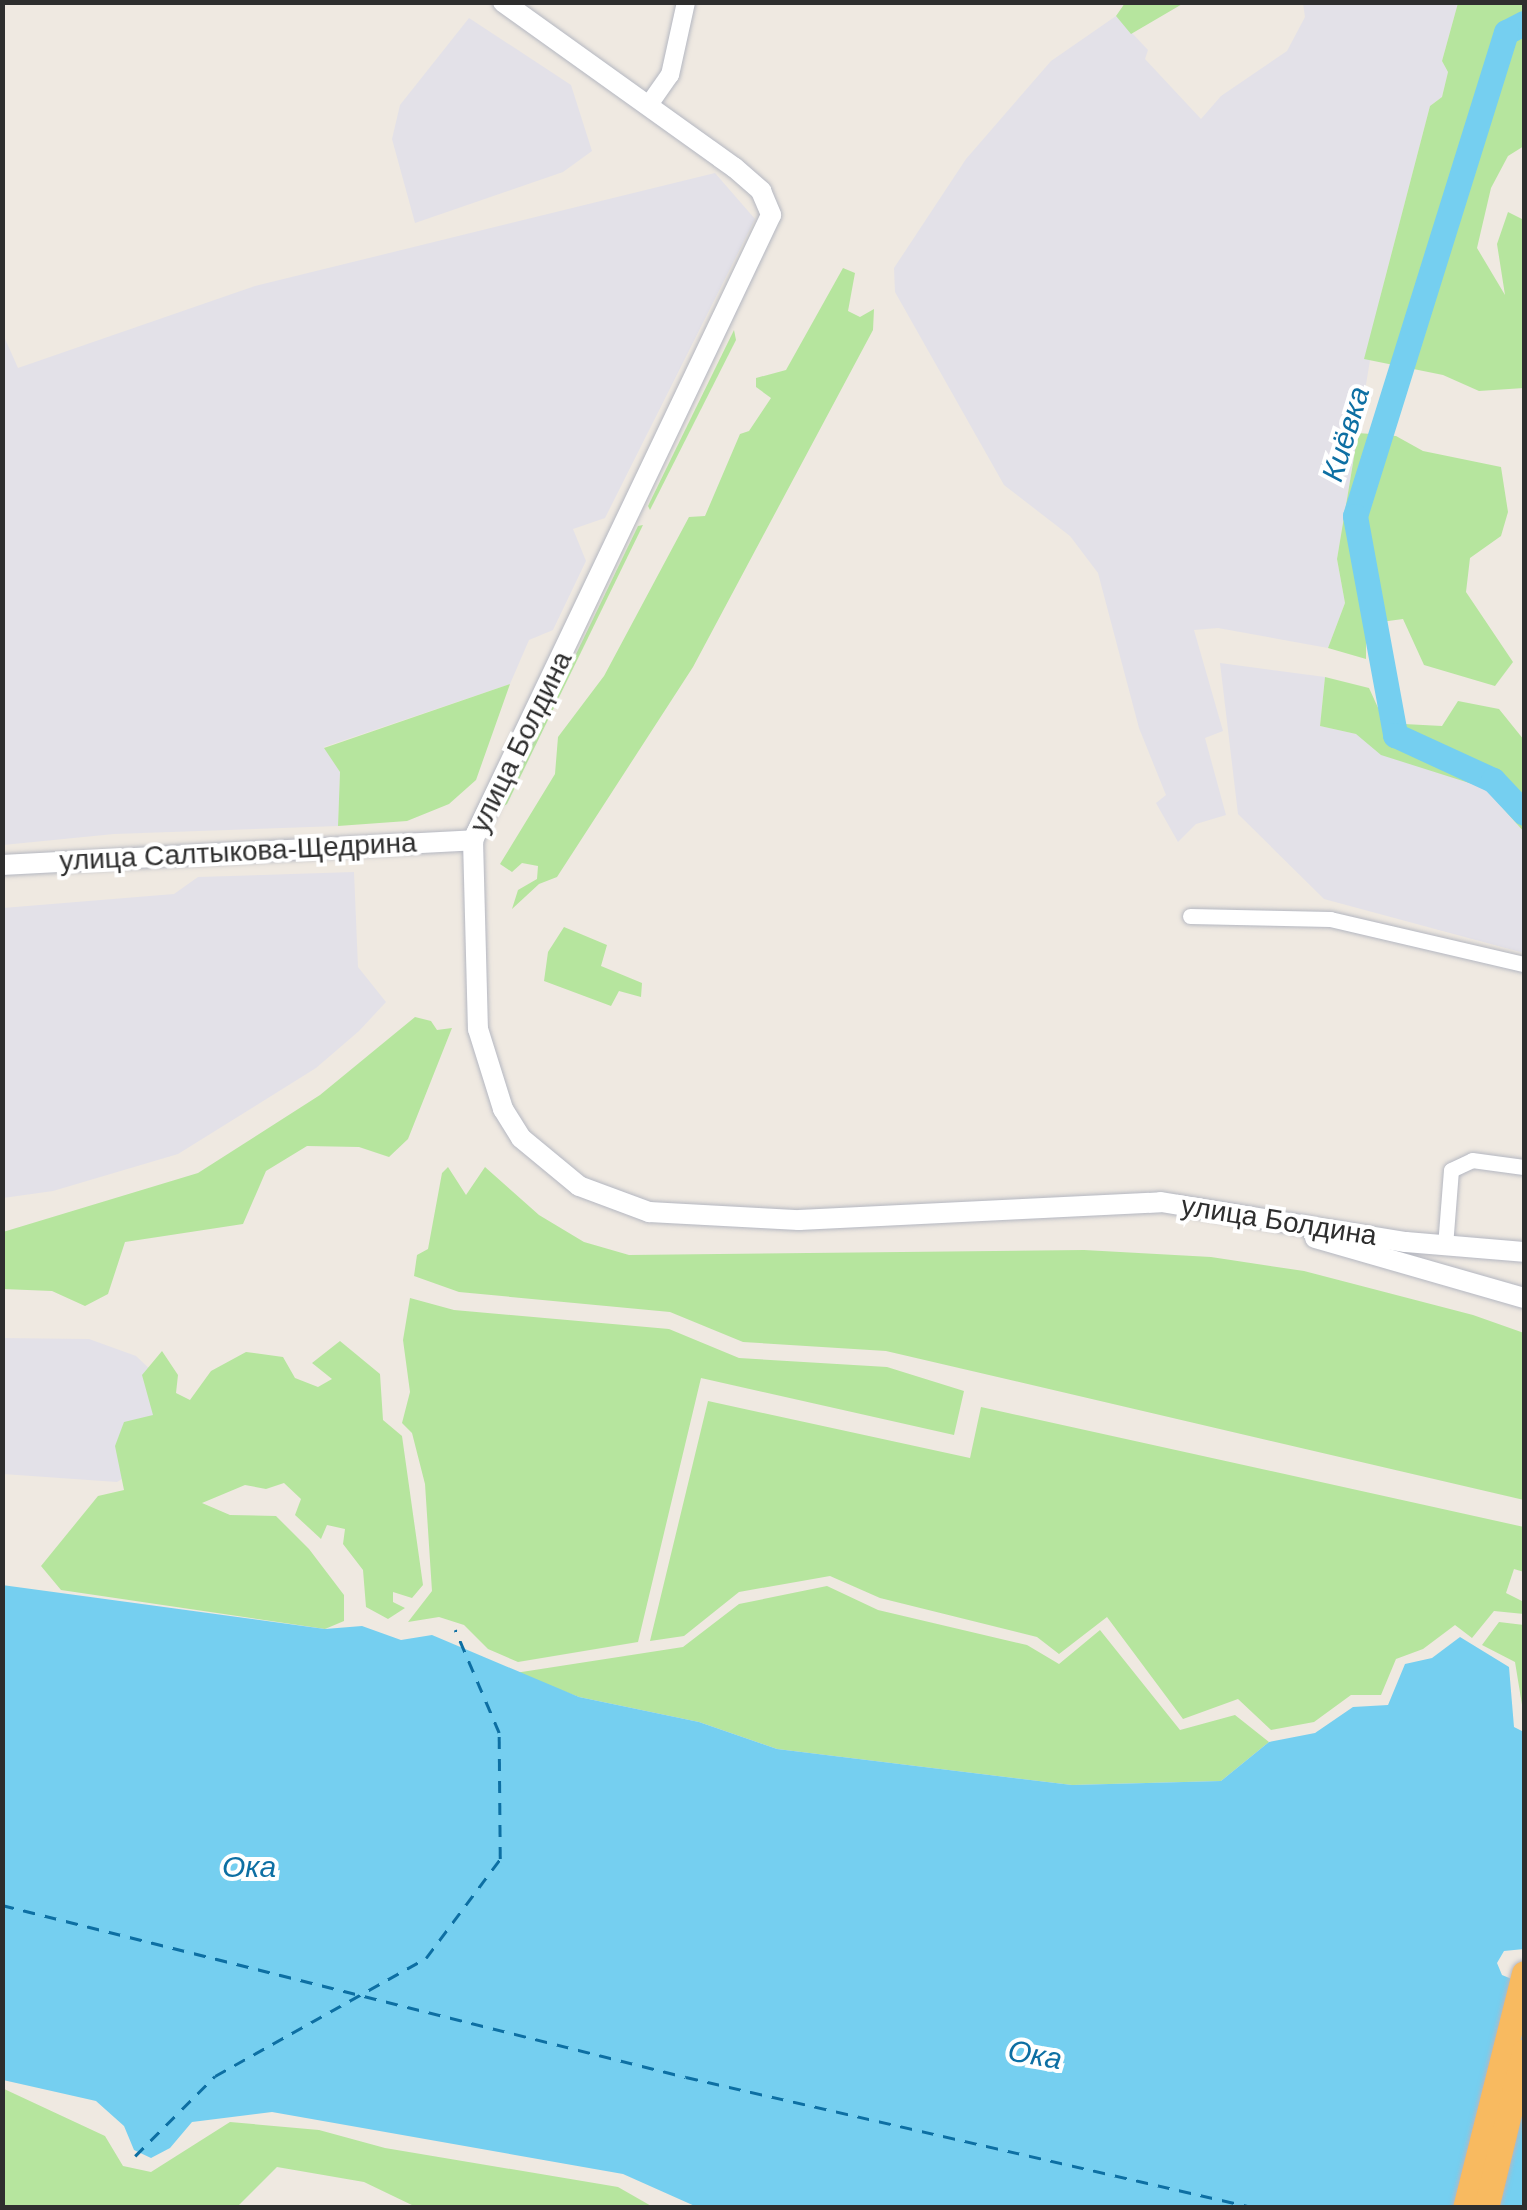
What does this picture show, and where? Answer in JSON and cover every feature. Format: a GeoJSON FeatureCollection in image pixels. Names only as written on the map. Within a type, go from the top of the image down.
{"type":"FeatureCollection","features":[{"type":"Feature","properties":{"kind":"highway"},"geometry":{"type":"LineString","coordinates":[[1465,2208],[1524,1973]]}},
{"type":"Feature","properties":{"kind":"highway"},"geometry":{"type":"LineString","coordinates":[[1486,2208],[1524,2052]]}},
{"type":"Feature","properties":{"kind":"main road","name":"улица Болдина"},"geometry":{"type":"LineString","coordinates":[[503,2],[749,178],[771,215],[473,840],[476,1011],[484,1060],[521,1138],[594,1193],[649,1212],[799,1220],[1161,1202],[1486,1249]]}},
{"type":"Feature","properties":{"kind":"main road","name":"улица Салтыкова-Щедрина"},"geometry":{"type":"LineString","coordinates":[[2,865],[473,840]]}},
{"type":"Feature","properties":{"kind":"main road"},"geometry":{"type":"LineString","coordinates":[[1268,1217],[1308,1236],[1524,1298]]}},
{"type":"Feature","properties":{"kind":"main road"},"geometry":{"type":"LineString","coordinates":[[1486,1249],[1524,1242]]}},
{"type":"Feature","properties":{"kind":"main road"},"geometry":{"type":"LineString","coordinates":[[1486,1249],[1524,1252]]}},
{"type":"Feature","properties":{"kind":"street"},"geometry":{"type":"LineString","coordinates":[[648,106],[670,74],[686,2]]}},
{"type":"Feature","properties":{"kind":"street"},"geometry":{"type":"LineString","coordinates":[[1190,916],[1330,919],[1524,964]]}},
{"type":"Feature","properties":{"kind":"street"},"geometry":{"type":"LineString","coordinates":[[1445,1246],[1451,1170],[1472,1160],[1524,1166]]}},
{"type":"Feature","properties":{"kind":"shaded area"},"geometry":{"type":"Polygon","coordinates":[[[1303,3],[1458,3],[1442,61],[1448,72],[1442,97],[1430,106],[1381,294],[1337,559],[1345,603],[1328,648],[1218,628],[1194,630],[1223,731],[1205,738],[1226,815],[1196,824],[1178,842],[1156,803],[1166,795],[1139,728],[1098,573],[1070,536],[1004,485],[895,292],[894,268],[966,159],[1051,61],[1116,16],[1148,50],[1145,59],[1201,119],[1221,96],[1287,51],[1305,17],[1303,3]]]}},
{"type":"Feature","properties":{"kind":"shaded area"},"geometry":{"type":"Polygon","coordinates":[[[469,18],[571,85],[592,151],[563,172],[415,223],[392,139],[400,105],[469,18]]]}},
{"type":"Feature","properties":{"kind":"shaded area"},"geometry":{"type":"Polygon","coordinates":[[[715,173],[755,219],[605,518],[573,529],[586,561],[553,630],[529,640],[510,684],[324,747],[340,772],[338,826],[114,834],[3,845],[2,332],[18,368],[255,286],[715,173]]]}},
{"type":"Feature","properties":{"kind":"shaded area"},"geometry":{"type":"Polygon","coordinates":[[[1220,663],[1325,677],[1320,726],[1356,734],[1485,788],[1524,832],[1524,953],[1324,899],[1238,814],[1220,663]]]}},
{"type":"Feature","properties":{"kind":"shaded area"},"geometry":{"type":"Polygon","coordinates":[[[354,872],[358,967],[386,1002],[359,1031],[316,1068],[178,1154],[53,1191],[3,1198],[3,908],[174,894],[198,877],[354,872]]]}},
{"type":"Feature","properties":{"kind":"shaded area"},"geometry":{"type":"Polygon","coordinates":[[[2,1338],[89,1339],[136,1356],[155,1374],[164,1401],[137,1470],[117,1482],[3,1474],[2,1338]]]}},
{"type":"Feature","properties":{"kind":"green space"},"geometry":{"type":"Polygon","coordinates":[[[1125,2],[1184,3],[1131,34],[1116,16],[1125,2]]]}},
{"type":"Feature","properties":{"kind":"green space"},"geometry":{"type":"Polygon","coordinates":[[[1458,3],[1524,3],[1524,146],[1508,156],[1491,188],[1477,248],[1505,295],[1497,244],[1508,212],[1524,220],[1524,388],[1479,391],[1443,375],[1364,359],[1430,106],[1442,97],[1448,72],[1442,61],[1458,3]]]}},
{"type":"Feature","properties":{"kind":"green space"},"geometry":{"type":"Polygon","coordinates":[[[843,268],[855,273],[848,311],[860,317],[874,309],[873,330],[693,667],[557,877],[539,884],[512,909],[518,890],[537,879],[538,866],[522,863],[512,872],[500,864],[555,774],[558,737],[604,676],[689,517],[705,516],[740,434],[749,431],[771,398],[756,387],[756,378],[786,370],[843,268]]]}},
{"type":"Feature","properties":{"kind":"green space"},"geometry":{"type":"Polygon","coordinates":[[[734,330],[736,340],[650,510],[648,506],[734,330]]]}},
{"type":"Feature","properties":{"kind":"green space"},"geometry":{"type":"Polygon","coordinates":[[[1358,433],[1396,436],[1423,451],[1501,467],[1508,512],[1501,536],[1470,558],[1466,592],[1513,662],[1495,686],[1424,665],[1403,619],[1366,624],[1366,659],[1328,648],[1345,603],[1337,559],[1358,433]]]}},
{"type":"Feature","properties":{"kind":"green space"},"geometry":{"type":"Polygon","coordinates":[[[643,525],[507,804],[502,807],[638,526],[643,525]]]}},
{"type":"Feature","properties":{"kind":"green space"},"geometry":{"type":"Polygon","coordinates":[[[1325,677],[1369,688],[1385,723],[1442,726],[1458,701],[1499,709],[1524,740],[1524,832],[1485,788],[1381,755],[1356,734],[1320,726],[1325,677]]]}},
{"type":"Feature","properties":{"kind":"green space"},"geometry":{"type":"Polygon","coordinates":[[[510,684],[476,780],[449,804],[407,821],[338,826],[340,772],[324,748],[510,684]]]}},
{"type":"Feature","properties":{"kind":"green space"},"geometry":{"type":"Polygon","coordinates":[[[564,927],[607,945],[601,966],[642,983],[641,997],[619,991],[611,1006],[544,981],[548,952],[564,927]]]}},
{"type":"Feature","properties":{"kind":"green space"},"geometry":{"type":"Polygon","coordinates":[[[415,1017],[431,1021],[437,1030],[452,1028],[408,1139],[389,1157],[359,1147],[307,1146],[266,1171],[243,1224],[125,1242],[108,1294],[85,1306],[52,1291],[3,1289],[3,1232],[198,1173],[320,1095],[415,1017]]]}},
{"type":"Feature","properties":{"kind":"green space"},"geometry":{"type":"Polygon","coordinates":[[[448,1167],[466,1195],[485,1167],[539,1215],[584,1242],[629,1255],[1084,1250],[1211,1257],[1304,1271],[1473,1315],[1524,1333],[1524,1500],[886,1351],[743,1342],[670,1312],[459,1292],[414,1276],[417,1255],[428,1249],[442,1173],[448,1167]]]}},
{"type":"Feature","properties":{"kind":"green space"},"geometry":{"type":"Polygon","coordinates":[[[410,1298],[454,1310],[669,1329],[739,1358],[887,1367],[964,1391],[954,1435],[701,1378],[638,1642],[518,1662],[488,1649],[464,1625],[439,1617],[408,1622],[432,1591],[425,1484],[412,1433],[402,1423],[410,1392],[403,1340],[410,1298]]]}},
{"type":"Feature","properties":{"kind":"green space"},"geometry":{"type":"Polygon","coordinates":[[[340,1341],[380,1374],[383,1420],[402,1436],[423,1585],[412,1598],[393,1592],[393,1602],[405,1608],[388,1619],[366,1607],[363,1570],[343,1544],[345,1529],[327,1525],[321,1539],[295,1515],[301,1499],[284,1483],[266,1489],[245,1485],[202,1503],[230,1515],[276,1516],[309,1549],[344,1595],[344,1621],[325,1629],[61,1590],[41,1566],[98,1496],[124,1490],[115,1446],[124,1422],[153,1415],[142,1375],[162,1351],[178,1375],[176,1393],[190,1400],[211,1371],[246,1352],[283,1357],[295,1378],[318,1387],[332,1379],[312,1363],[340,1341]]]}},
{"type":"Feature","properties":{"kind":"green space"},"geometry":{"type":"Polygon","coordinates":[[[708,1401],[970,1458],[981,1407],[1524,1527],[1524,1572],[1514,1569],[1506,1593],[1524,1602],[1524,1614],[1494,1611],[1472,1638],[1455,1625],[1423,1649],[1396,1659],[1381,1695],[1351,1695],[1314,1722],[1271,1730],[1238,1699],[1183,1719],[1107,1617],[1059,1654],[1037,1637],[880,1598],[830,1576],[739,1592],[684,1636],[650,1641],[708,1401]]]}},
{"type":"Feature","properties":{"kind":"green space"},"geometry":{"type":"Polygon","coordinates":[[[827,1586],[878,1610],[1027,1645],[1059,1664],[1100,1630],[1180,1730],[1235,1715],[1269,1742],[1221,1781],[1072,1785],[777,1749],[699,1722],[579,1697],[515,1673],[683,1647],[739,1604],[827,1586]]]}},
{"type":"Feature","properties":{"kind":"green space"},"geometry":{"type":"Polygon","coordinates":[[[1499,1622],[1524,1625],[1524,1717],[1515,1662],[1482,1645],[1499,1622]]]}},
{"type":"Feature","properties":{"kind":"green space"},"geometry":{"type":"Polygon","coordinates":[[[2,2088],[105,2136],[123,2166],[151,2172],[230,2122],[319,2130],[385,2148],[618,2187],[653,2207],[416,2207],[364,2182],[277,2167],[237,2207],[3,2207],[2,2088]]]}},
{"type":"Feature","properties":{"kind":"water","name":"Ока"},"geometry":{"type":"Polygon","coordinates":[[[2,1585],[325,1629],[362,1626],[401,1640],[432,1635],[579,1697],[699,1722],[777,1749],[1072,1785],[1221,1781],[1269,1742],[1315,1733],[1353,1707],[1388,1705],[1405,1664],[1432,1658],[1460,1637],[1509,1667],[1514,1727],[1524,1732],[1524,1949],[1504,1951],[1497,1963],[1502,1975],[1524,1984],[1524,2207],[697,2207],[623,2174],[272,2112],[192,2122],[170,2148],[151,2158],[134,2150],[124,2126],[96,2101],[3,2080],[2,1585]]]}},
{"type":"Feature","properties":{"kind":"waterway","name":"Киёвка"},"geometry":{"type":"LineString","coordinates":[[1524,23],[1506,32],[1355,516],[1395,735],[1493,780],[1524,813]]}},
{"type":"Feature","properties":{"kind":"ferry route"},"geometry":{"type":"LineString","coordinates":[[135,2156],[215,2076],[426,1958],[500,1859],[499,1733],[455,1630]]}},
{"type":"Feature","properties":{"kind":"ferry route"},"geometry":{"type":"LineString","coordinates":[[2,1905],[686,2077],[1256,2208]]}}]}
